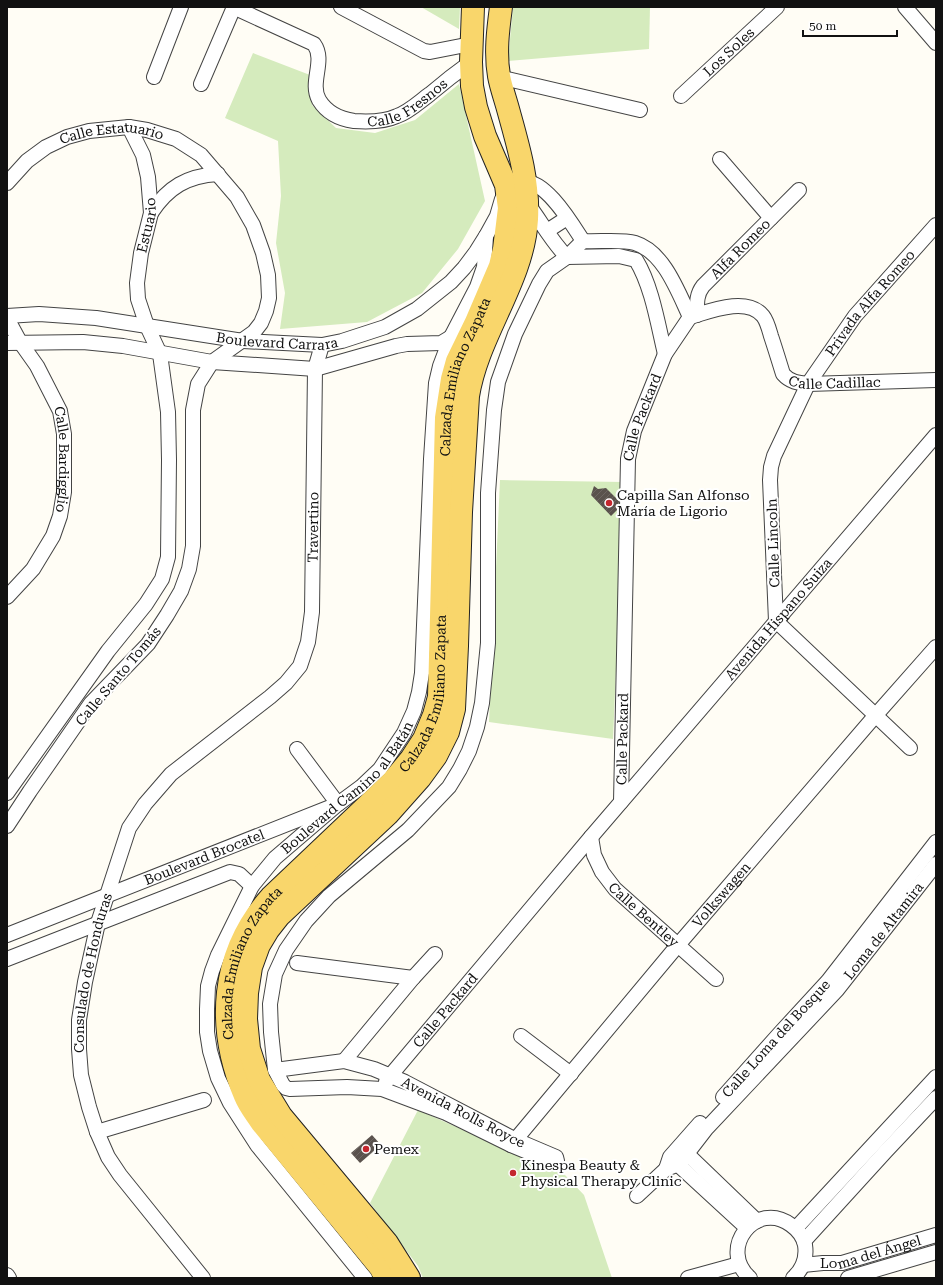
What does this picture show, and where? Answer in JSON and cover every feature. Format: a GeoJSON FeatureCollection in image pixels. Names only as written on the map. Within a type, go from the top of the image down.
{"type":"FeatureCollection","features":[{"type":"Feature","properties":{"kind":"main road","name":"Calzada Emiliano Zapata"},"geometry":{"type":"LineString","coordinates":[[473,7],[471,53],[472,86],[476,107],[485,136],[516,183]]}},
{"type":"Feature","properties":{"kind":"main road","name":"Calzada Emiliano Zapata"},"geometry":{"type":"LineString","coordinates":[[386,1278],[380,1267],[261,1122],[246,1098],[236,1072],[230,1046],[227,1019],[227,998],[230,977],[236,956],[244,936],[258,911],[392,782],[411,759],[424,739],[434,715],[439,696],[446,418],[452,379],[457,361],[479,316],[500,266],[522,158],[500,77],[497,57],[501,7]]}},
{"type":"Feature","properties":{"kind":"main road","name":"Calzada Emiliano Zapata"},"geometry":{"type":"LineString","coordinates":[[409,1278],[387,1243],[281,1116],[259,1080],[249,1049],[246,1019],[247,993],[251,967],[259,945],[268,930],[279,916],[388,814],[420,778],[436,756],[448,732],[454,709],[461,512],[468,396],[471,379],[519,260],[526,232],[511,209]]}},
{"type":"Feature","properties":{"kind":"street"},"geometry":{"type":"LineString","coordinates":[[154,77],[181,7]]}},
{"type":"Feature","properties":{"kind":"street"},"geometry":{"type":"LineString","coordinates":[[202,84],[234,7]]}},
{"type":"Feature","properties":{"kind":"street","name":"Calle Fresnos"},"geometry":{"type":"LineString","coordinates":[[234,7],[314,44],[318,49],[319,55],[316,90],[318,99],[326,109],[336,116],[351,120],[382,120],[397,116],[410,109],[471,53]]}},
{"type":"Feature","properties":{"kind":"street"},"geometry":{"type":"LineString","coordinates":[[342,7],[424,51],[471,53]]}},
{"type":"Feature","properties":{"kind":"street","name":"Los Soles"},"geometry":{"type":"LineString","coordinates":[[681,96],[777,7]]}},
{"type":"Feature","properties":{"kind":"street"},"geometry":{"type":"LineString","coordinates":[[906,7],[936,43]]}},
{"type":"Feature","properties":{"kind":"street"},"geometry":{"type":"LineString","coordinates":[[500,77],[640,110]]}},
{"type":"Feature","properties":{"kind":"street","name":"Calle Estatuario"},"geometry":{"type":"LineString","coordinates":[[7,182],[27,161],[46,147],[60,140],[89,131],[128,127],[147,130],[176,139],[201,155],[237,197],[253,225],[263,253],[268,275],[269,298],[266,311],[261,323],[254,332],[243,341]]}},
{"type":"Feature","properties":{"kind":"street","name":"Estuario"},"geometry":{"type":"LineString","coordinates":[[128,127],[143,155],[146,165],[151,213],[141,253],[138,283],[138,299],[147,326]]}},
{"type":"Feature","properties":{"kind":"street"},"geometry":{"type":"LineString","coordinates":[[720,159],[771,218]]}},
{"type":"Feature","properties":{"kind":"street"},"geometry":{"type":"LineString","coordinates":[[151,213],[168,192],[179,184],[191,178],[218,174]]}},
{"type":"Feature","properties":{"kind":"street"},"geometry":{"type":"LineString","coordinates":[[516,183],[539,186],[557,204],[583,241]]}},
{"type":"Feature","properties":{"kind":"street","name":"Alfa Romeo"},"geometry":{"type":"LineString","coordinates":[[694,316],[697,297],[703,286],[799,190]]}},
{"type":"Feature","properties":{"kind":"street"},"geometry":{"type":"LineString","coordinates":[[511,209],[547,231],[567,257],[619,256],[636,260],[647,281],[665,354]]}},
{"type":"Feature","properties":{"kind":"street","name":"Boulevard Carrara"},"geometry":{"type":"LineString","coordinates":[[7,317],[39,314],[96,318],[243,341],[322,344],[342,341],[385,327],[417,309],[451,282],[472,258],[486,236],[511,209]]}},
{"type":"Feature","properties":{"kind":"street"},"geometry":{"type":"LineString","coordinates":[[547,231],[567,218]]}},
{"type":"Feature","properties":{"kind":"street","name":"Privada Alfa Romeo"},"geometry":{"type":"LineString","coordinates":[[808,384],[854,316],[936,224]]}},
{"type":"Feature","properties":{"kind":"street","name":"Boulevard Camino al Batán"},"geometry":{"type":"LineString","coordinates":[[365,1278],[257,1145],[230,1103],[218,1078],[210,1051],[207,1032],[208,986],[218,956],[252,886],[275,858],[338,804],[361,787],[380,769],[404,733],[414,711],[419,692],[422,665],[431,459],[436,383],[440,366],[451,337],[477,287],[482,274],[484,267],[486,236]]}},
{"type":"Feature","properties":{"kind":"street"},"geometry":{"type":"LineString","coordinates":[[435,954],[413,978],[344,1061],[275,1070],[270,1004],[275,974],[286,950],[306,921],[329,896],[408,830],[449,787],[469,751],[477,727],[482,703],[488,643],[488,492],[494,410],[498,382],[515,334],[539,284],[547,271],[567,257],[583,241],[634,242],[645,247],[656,255],[663,263],[694,316]]}},
{"type":"Feature","properties":{"kind":"street"},"geometry":{"type":"LineString","coordinates":[[636,260],[645,247]]}},
{"type":"Feature","properties":{"kind":"street","name":"Calle Cadillac"},"geometry":{"type":"LineString","coordinates":[[694,316],[724,307],[741,306],[755,309],[763,316],[767,324],[783,374],[788,379],[798,383],[808,384],[936,380]]}},
{"type":"Feature","properties":{"kind":"street","name":"Calle Packard"},"geometry":{"type":"LineString","coordinates":[[382,1089],[390,1076],[621,802],[628,459],[634,431],[665,354],[694,316]]}},
{"type":"Feature","properties":{"kind":"street","name":"Calle Bardigglio"},"geometry":{"type":"LineString","coordinates":[[7,317],[13,342],[37,366],[60,411],[64,434],[64,492],[60,516],[53,536],[33,569],[7,597]]}},
{"type":"Feature","properties":{"kind":"street","name":"Calle Santo Tomás"},"geometry":{"type":"LineString","coordinates":[[7,793],[108,651],[146,604],[162,579],[168,557],[168,412],[160,354],[147,326]]}},
{"type":"Feature","properties":{"kind":"street","name":"Boulevard Carrara"},"geometry":{"type":"LineString","coordinates":[[13,342],[83,342],[123,346],[160,354],[212,362],[315,369],[396,346],[441,343],[451,337]]}},
{"type":"Feature","properties":{"kind":"street","name":"Calle Santo Tomás"},"geometry":{"type":"LineString","coordinates":[[7,826],[91,703],[148,644],[168,615],[181,591],[189,569],[193,546],[193,410],[198,384],[212,362],[243,341]]}},
{"type":"Feature","properties":{"kind":"street"},"geometry":{"type":"LineString","coordinates":[[423,343],[440,366]]}},
{"type":"Feature","properties":{"kind":"street","name":"Travertino"},"geometry":{"type":"LineString","coordinates":[[270,697],[286,683],[300,666],[308,642],[312,612],[315,369],[322,344]]}},
{"type":"Feature","properties":{"kind":"street","name":"Calle Lincoln"},"geometry":{"type":"LineString","coordinates":[[776,621],[770,480],[771,467],[774,456],[808,384]]}},
{"type":"Feature","properties":{"kind":"street","name":"Avenida Hispano Suiza"},"geometry":{"type":"LineString","coordinates":[[621,802],[936,435]]}},
{"type":"Feature","properties":{"kind":"street"},"geometry":{"type":"LineString","coordinates":[[776,621],[910,748]]}},
{"type":"Feature","properties":{"kind":"street","name":"Volkswagen"},"geometry":{"type":"LineString","coordinates":[[514,1143],[678,945],[936,647]]}},
{"type":"Feature","properties":{"kind":"street","name":"Consulado de Honduras"},"geometry":{"type":"LineString","coordinates":[[203,1278],[120,1175],[108,1157],[97,1132],[81,1075],[79,1020],[85,982],[98,923],[109,895],[129,828],[145,804],[171,774],[270,697]]}},
{"type":"Feature","properties":{"kind":"street"},"geometry":{"type":"LineString","coordinates":[[297,749],[338,804]]}},
{"type":"Feature","properties":{"kind":"street","name":"Boulevard Brocatel"},"geometry":{"type":"LineString","coordinates":[[7,935],[338,804]]}},
{"type":"Feature","properties":{"kind":"street","name":"Calle Bentley"},"geometry":{"type":"LineString","coordinates":[[591,837],[594,855],[602,872],[615,889],[716,979]]}},
{"type":"Feature","properties":{"kind":"street","name":"Calle Loma del Bosque"},"geometry":{"type":"LineString","coordinates":[[676,1158],[781,1032],[828,981],[936,842]]}},
{"type":"Feature","properties":{"kind":"street","name":"Loma de Altamira"},"geometry":{"type":"LineString","coordinates":[[637,1196],[706,1129],[837,990],[936,864]]}},
{"type":"Feature","properties":{"kind":"street","name":"Boulevard Brocatel"},"geometry":{"type":"LineString","coordinates":[[7,959],[230,872],[239,874],[252,886]]}},
{"type":"Feature","properties":{"kind":"street"},"geometry":{"type":"LineString","coordinates":[[297,963],[413,978]]}},
{"type":"Feature","properties":{"kind":"street"},"geometry":{"type":"LineString","coordinates":[[521,1036],[571,1074]]}},
{"type":"Feature","properties":{"kind":"street","name":"Avenida Rolls Royce"},"geometry":{"type":"LineString","coordinates":[[344,1061],[374,1069],[390,1076],[514,1143]]}},
{"type":"Feature","properties":{"kind":"street","name":"Avenida Rolls Royce"},"geometry":{"type":"LineString","coordinates":[[275,1070],[286,1088],[347,1087],[382,1089],[446,1113],[514,1143]]}},
{"type":"Feature","properties":{"kind":"street"},"geometry":{"type":"LineString","coordinates":[[796,1228],[936,1077]]}},
{"type":"Feature","properties":{"kind":"street"},"geometry":{"type":"LineString","coordinates":[[804,1241],[936,1098]]}},
{"type":"Feature","properties":{"kind":"street"},"geometry":{"type":"LineString","coordinates":[[97,1132],[204,1100]]}},
{"type":"Feature","properties":{"kind":"street"},"geometry":{"type":"LineString","coordinates":[[676,1158],[752,1224]]}},
{"type":"Feature","properties":{"kind":"street"},"geometry":{"type":"LineString","coordinates":[[750,1278],[744,1273],[739,1264],[737,1254],[738,1244],[741,1236],[752,1224],[766,1218],[776,1218],[786,1221],[796,1228],[801,1234],[804,1241],[805,1257],[798,1275]]}},
{"type":"Feature","properties":{"kind":"street","name":"Loma del Ángel"},"geometry":{"type":"LineString","coordinates":[[798,1275],[823,1262],[842,1262],[936,1235]]}},
{"type":"Feature","properties":{"kind":"street","name":"Loma del Ángel"},"geometry":{"type":"LineString","coordinates":[[848,1278],[936,1252]]}},
{"type":"Feature","properties":{"kind":"street"},"geometry":{"type":"LineString","coordinates":[[688,1278],[739,1264]]}},
{"type":"Feature","properties":{"kind":"green space"},"geometry":{"type":"Polygon","coordinates":[[[421,7],[460,7],[459,29],[421,7]]]}},
{"type":"Feature","properties":{"kind":"green space"},"geometry":{"type":"Polygon","coordinates":[[[513,7],[650,7],[649,49],[508,61],[513,7]]]}},
{"type":"Feature","properties":{"kind":"green space"},"geometry":{"type":"Polygon","coordinates":[[[253,53],[310,75],[312,105],[336,128],[375,133],[415,120],[459,84],[485,201],[458,249],[422,293],[367,322],[280,329],[285,293],[276,243],[281,196],[278,141],[225,118],[253,53]]]}},
{"type":"Feature","properties":{"kind":"green space"},"geometry":{"type":"Polygon","coordinates":[[[500,480],[624,482],[613,739],[489,722],[500,480]]]}},
{"type":"Feature","properties":{"kind":"green space"},"geometry":{"type":"Polygon","coordinates":[[[418,1110],[565,1175],[584,1195],[612,1278],[423,1278],[418,1266],[370,1203],[418,1110]]]}},
{"type":"Feature","properties":{"kind":"building","name":"Capilla San Alfonso María de Ligorio"},"geometry":{"type":"Polygon","coordinates":[[[594,486],[598,489],[606,488],[619,501],[618,509],[611,516],[591,495],[594,486]]]}},
{"type":"Feature","properties":{"kind":"building","name":"Pemex"},"geometry":{"type":"Polygon","coordinates":[[[372,1135],[381,1145],[360,1163],[351,1153],[372,1135]]]}},
{"type":"Feature","properties":{"kind":"place","name":"Capilla San Alfonso María de Ligorio"},"geometry":{"type":"Point","coordinates":[609,503]}},
{"type":"Feature","properties":{"kind":"place","name":"Pemex"},"geometry":{"type":"Point","coordinates":[366,1149]}},
{"type":"Feature","properties":{"kind":"place","name":"Kinespa Beauty & Physical Therapy Clinic"},"geometry":{"type":"Point","coordinates":[513,1173]}}]}
